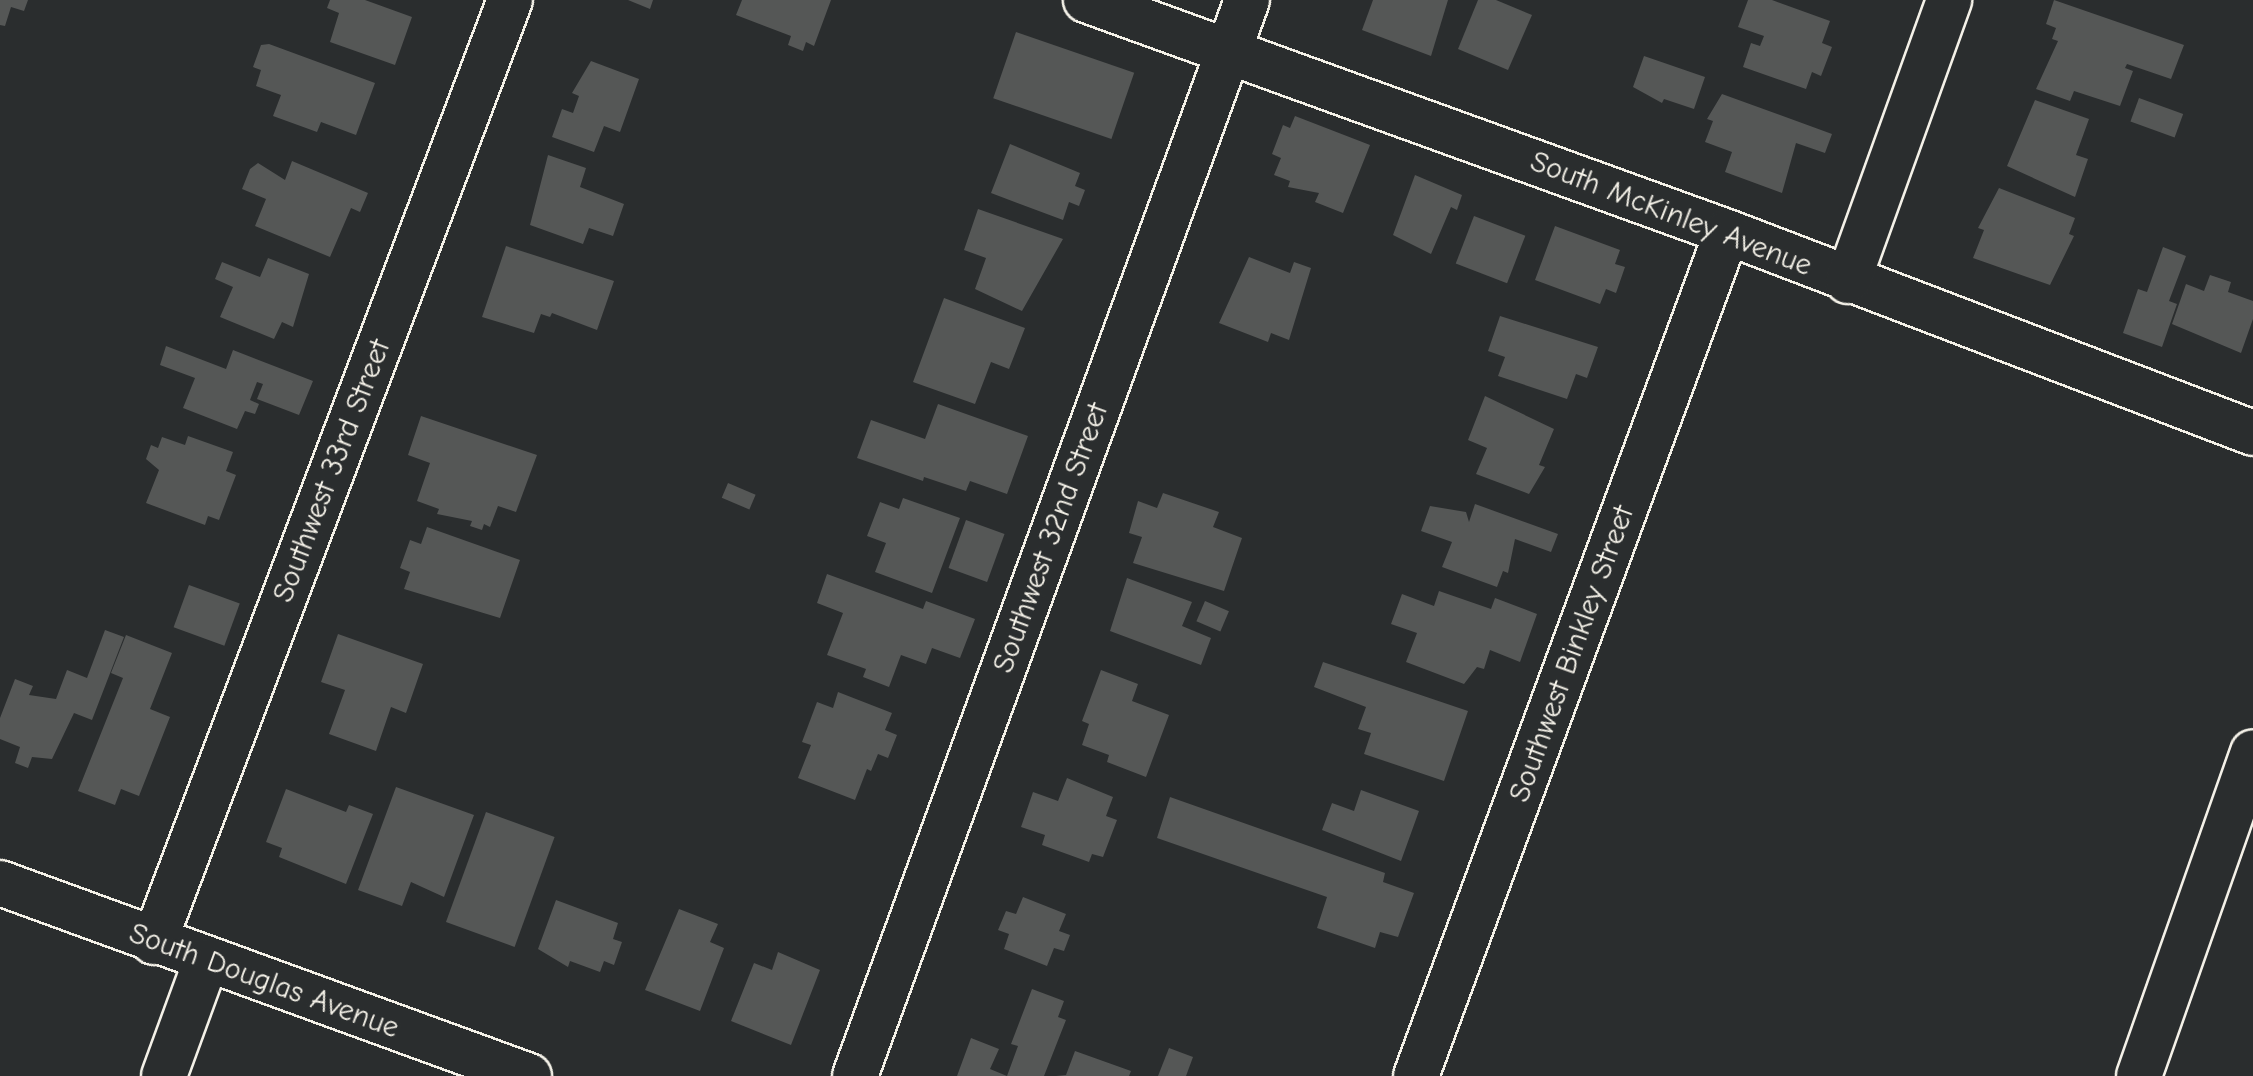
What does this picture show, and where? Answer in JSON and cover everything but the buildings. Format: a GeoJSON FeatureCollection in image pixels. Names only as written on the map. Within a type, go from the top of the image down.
{"type":"FeatureCollection","features":[{"type":"Feature","properties":{"kind":"street","name":"Southwest 33rd Street"},"geometry":{"type":"LineString","coordinates":[[154,942],[510,0]]}},
{"type":"Feature","properties":{"kind":"street","name":"South McKinley Avenue"},"geometry":{"type":"LineString","coordinates":[[1086,0],[1727,232],[1848,281],[2253,433]]}},
{"type":"Feature","properties":{"kind":"street","name":"Southwest 32nd Street"},"geometry":{"type":"LineString","coordinates":[[855,1076],[1247,0]]}},
{"type":"Feature","properties":{"kind":"street"},"geometry":{"type":"LineString","coordinates":[[1848,281],[1949,0]]}},
{"type":"Feature","properties":{"kind":"street","name":"Southwest Binkley Street"},"geometry":{"type":"LineString","coordinates":[[1416,1076],[1727,232]]}},
{"type":"Feature","properties":{"kind":"street"},"geometry":{"type":"LineString","coordinates":[[2139,1076],[2253,753]]}},
{"type":"Feature","properties":{"kind":"street","name":"South Douglas Avenue"},"geometry":{"type":"LineString","coordinates":[[0,883],[206,961],[529,1076]]}},
{"type":"Feature","properties":{"kind":"street"},"geometry":{"type":"LineString","coordinates":[[164,1076],[206,961]]}}]}
